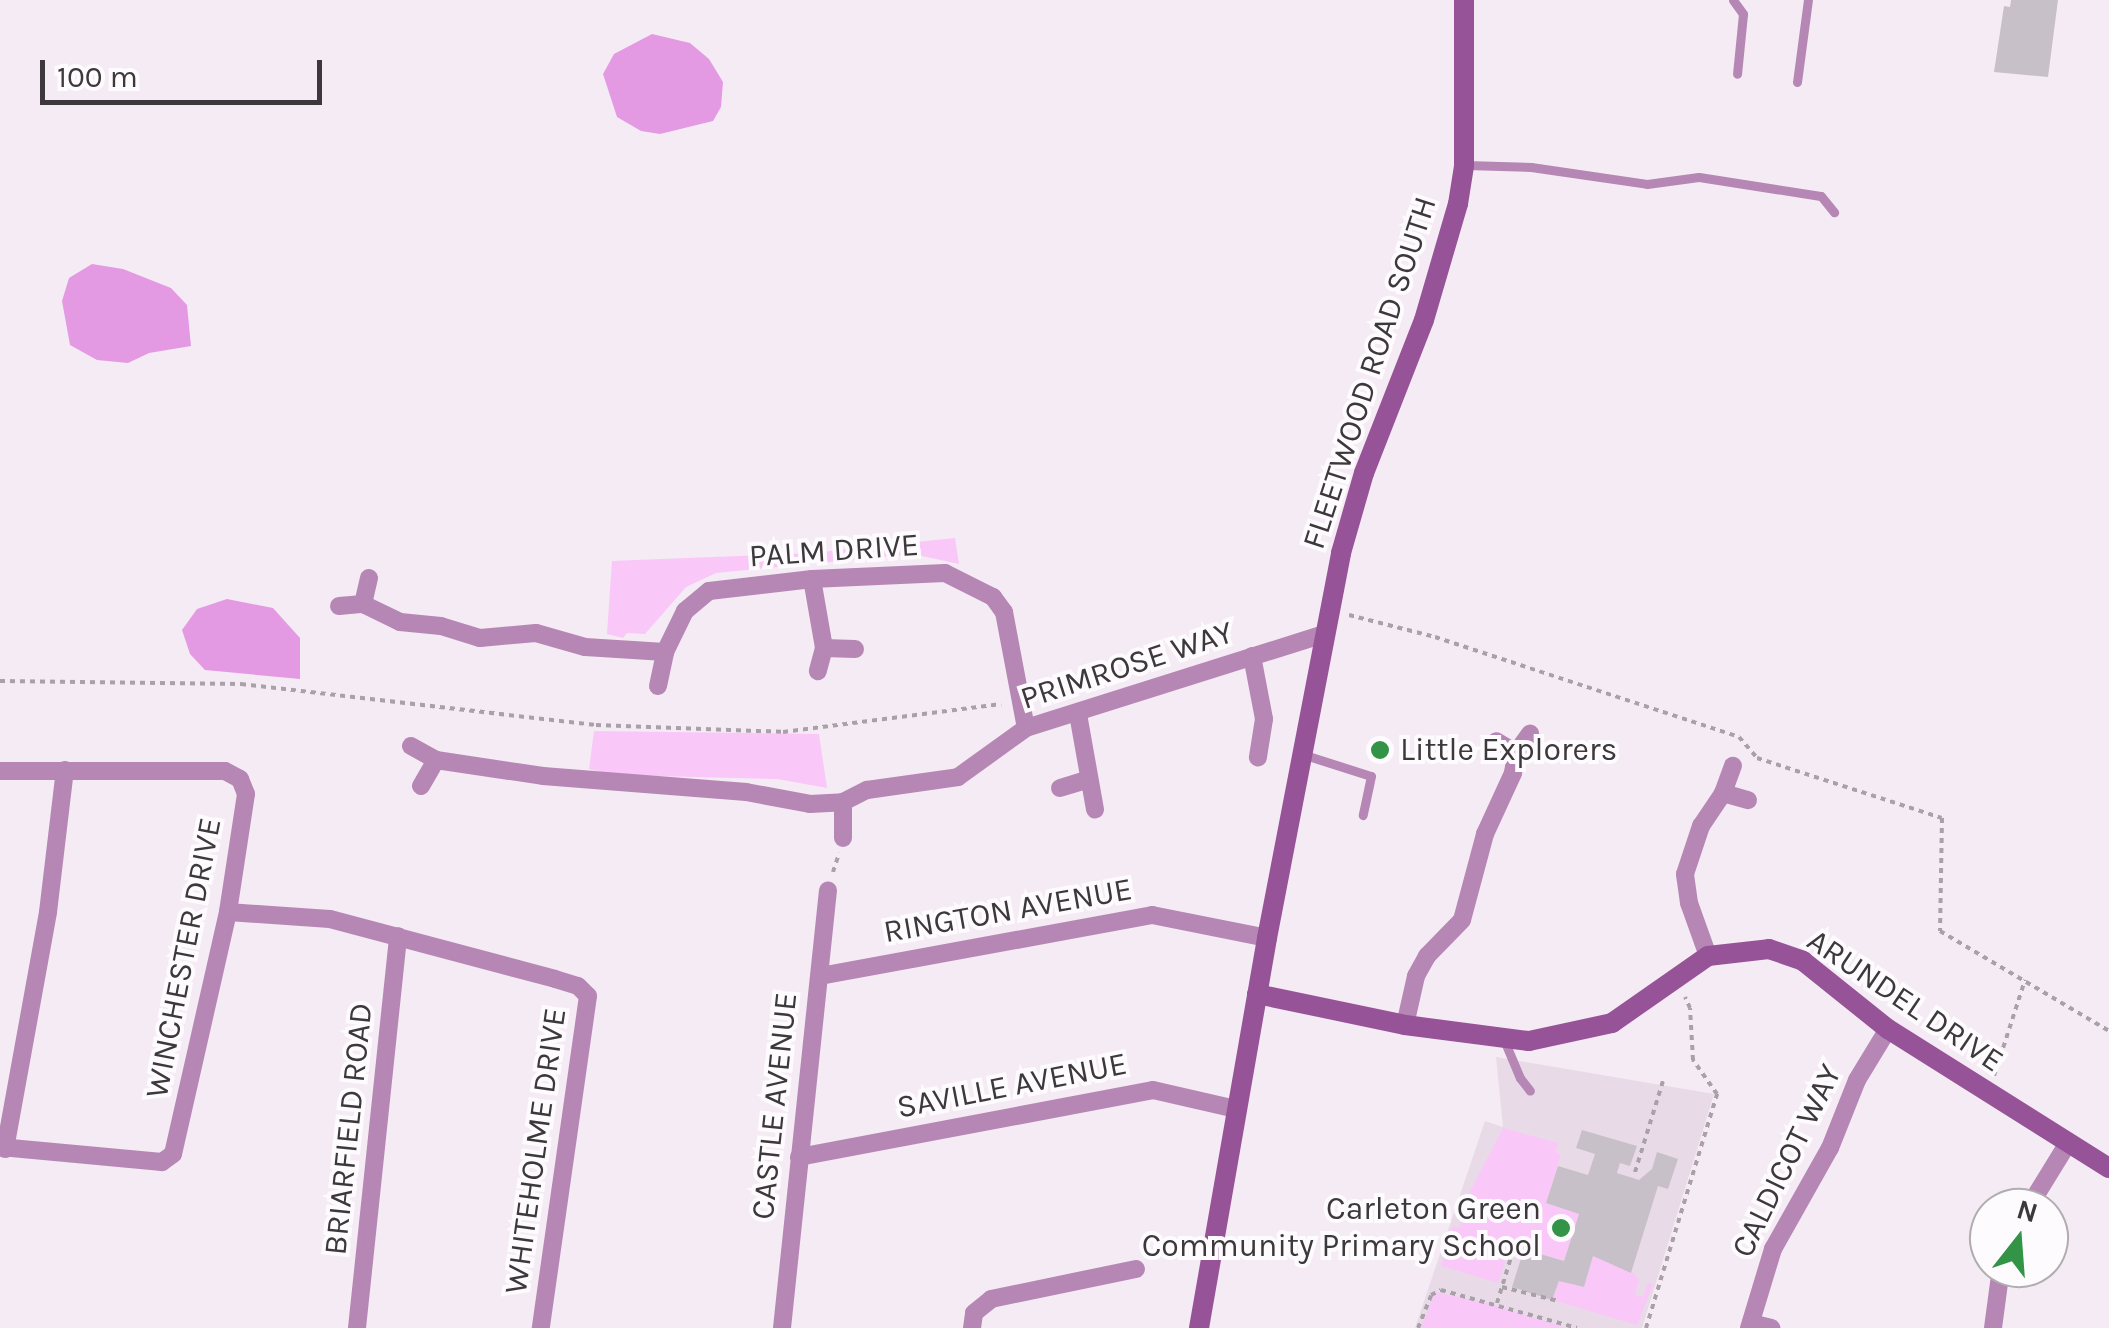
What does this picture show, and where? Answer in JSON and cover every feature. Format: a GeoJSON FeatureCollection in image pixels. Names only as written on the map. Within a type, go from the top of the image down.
{"type":"FeatureCollection","features":[{"type":"Feature","properties":{"kind":"main road","name":"FLEETWOOD ROAD SOUTH"},"geometry":{"type":"LineString","coordinates":[[1199,1328],[1267,938],[1330,610],[1364,473],[1450,237],[1464,165],[1464,0]]}},
{"type":"Feature","properties":{"kind":"main road","name":"ARUNDEL DRIVE"},"geometry":{"type":"LineString","coordinates":[[1257,994],[1504,1040],[1566,1036],[1612,1023],[1708,956],[1769,949],[1802,961],[1888,1029],[2109,1168]]}},
{"type":"Feature","properties":{"kind":"street","name":"PALM DRIVE"},"geometry":{"type":"LineString","coordinates":[[658,686],[665,652],[685,610],[709,591],[812,579],[944,573],[994,597],[1004,612],[1026,728]]}},
{"type":"Feature","properties":{"kind":"street"},"geometry":{"type":"LineString","coordinates":[[362,604],[369,578]]}},
{"type":"Feature","properties":{"kind":"street"},"geometry":{"type":"LineString","coordinates":[[812,579],[824,648],[818,672]]}},
{"type":"Feature","properties":{"kind":"street"},"geometry":{"type":"LineString","coordinates":[[339,606],[362,604],[400,622],[440,626],[460,635],[536,633],[585,647],[665,652]]}},
{"type":"Feature","properties":{"kind":"street","name":"PRIMROSE WAY"},"geometry":{"type":"LineString","coordinates":[[411,746],[436,760],[543,776],[746,792],[810,804],[844,802],[867,790],[958,778],[1026,728],[1325,634]]}},
{"type":"Feature","properties":{"kind":"street"},"geometry":{"type":"LineString","coordinates":[[824,648],[855,648]]}},
{"type":"Feature","properties":{"kind":"street"},"geometry":{"type":"LineString","coordinates":[[1252,656],[1264,719],[1258,758]]}},
{"type":"Feature","properties":{"kind":"street"},"geometry":{"type":"LineString","coordinates":[[1078,714],[1086,780],[1095,809]]}},
{"type":"Feature","properties":{"kind":"street"},"geometry":{"type":"LineString","coordinates":[[1404,1024],[1416,976],[1427,956],[1462,920],[1476,861],[1513,773],[1516,753],[1530,734]]}},
{"type":"Feature","properties":{"kind":"street"},"geometry":{"type":"LineString","coordinates":[[1496,740],[1516,753]]}},
{"type":"Feature","properties":{"kind":"street"},"geometry":{"type":"LineString","coordinates":[[421,786],[436,760]]}},
{"type":"Feature","properties":{"kind":"street"},"geometry":{"type":"LineString","coordinates":[[1708,956],[1689,903],[1685,874],[1701,826],[1723,793],[1733,766]]}},
{"type":"Feature","properties":{"kind":"street"},"geometry":{"type":"LineString","coordinates":[[2,1148],[48,912],[65,770]]}},
{"type":"Feature","properties":{"kind":"street","name":"WINCHESTER DRIVE"},"geometry":{"type":"LineString","coordinates":[[0,771],[224,771],[240,778],[246,794],[228,912],[173,1154],[162,1162],[2,1148]]}},
{"type":"Feature","properties":{"kind":"street"},"geometry":{"type":"LineString","coordinates":[[1060,788],[1086,780]]}},
{"type":"Feature","properties":{"kind":"street"},"geometry":{"type":"LineString","coordinates":[[1723,793],[1748,800]]}},
{"type":"Feature","properties":{"kind":"street"},"geometry":{"type":"LineString","coordinates":[[843,838],[844,802]]}},
{"type":"Feature","properties":{"kind":"street","name":"CASTLE AVENUE"},"geometry":{"type":"LineString","coordinates":[[782,1328],[828,890]]}},
{"type":"Feature","properties":{"kind":"street","name":"WHITEHOLME DRIVE"},"geometry":{"type":"LineString","coordinates":[[228,912],[330,919],[556,979],[578,986],[588,996],[542,1328]]}},
{"type":"Feature","properties":{"kind":"street","name":"RINGTON AVENUE"},"geometry":{"type":"LineString","coordinates":[[820,976],[1152,915],[1267,938]]}},
{"type":"Feature","properties":{"kind":"street","name":"BRIARFIELD ROAD"},"geometry":{"type":"LineString","coordinates":[[357,1328],[398,936]]}},
{"type":"Feature","properties":{"kind":"street","name":"CALDICOT WAY"},"geometry":{"type":"LineString","coordinates":[[1771,1328],[1750,1325],[1773,1249],[1830,1148],[1857,1080],[1888,1029]]}},
{"type":"Feature","properties":{"kind":"street","name":"SAVILLE AVENUE"},"geometry":{"type":"LineString","coordinates":[[799,1156],[1154,1090],[1236,1108]]}},
{"type":"Feature","properties":{"kind":"street"},"geometry":{"type":"LineString","coordinates":[[2040,1188],[2068,1143]]}},
{"type":"Feature","properties":{"kind":"street"},"geometry":{"type":"LineString","coordinates":[[972,1328],[974,1312],[990,1299],[1136,1268]]}},
{"type":"Feature","properties":{"kind":"street"},"geometry":{"type":"LineString","coordinates":[[1993,1328],[1998,1288]]}},
{"type":"Feature","properties":{"kind":"lane"},"geometry":{"type":"LineString","coordinates":[[1733,0],[1743,14],[1738,74]]}},
{"type":"Feature","properties":{"kind":"lane"},"geometry":{"type":"LineString","coordinates":[[1797,82],[1808,0]]}},
{"type":"Feature","properties":{"kind":"lane"},"geometry":{"type":"LineString","coordinates":[[1464,165],[1531,168],[1647,184],[1698,178],[1821,196],[1834,212]]}},
{"type":"Feature","properties":{"kind":"lane"},"geometry":{"type":"LineString","coordinates":[[1302,754],[1370,776],[1363,816]]}},
{"type":"Feature","properties":{"kind":"lane"},"geometry":{"type":"LineString","coordinates":[[1504,1040],[1520,1078],[1530,1091]]}},
{"type":"Feature","properties":{"kind":"path"},"geometry":{"type":"LineString","coordinates":[[1330,610],[1435,637],[1739,737],[1757,758],[1942,818],[1940,931],[2109,1032]]}},
{"type":"Feature","properties":{"kind":"path"},"geometry":{"type":"LineString","coordinates":[[0,681],[240,684],[596,724],[783,732],[1021,701]]}},
{"type":"Feature","properties":{"kind":"path"},"geometry":{"type":"LineString","coordinates":[[828,890],[843,838]]}},
{"type":"Feature","properties":{"kind":"path"},"geometry":{"type":"LineString","coordinates":[[1646,1328],[1716,1094],[1693,1060],[1690,1008],[1677,978]]}},
{"type":"Feature","properties":{"kind":"path"},"geometry":{"type":"LineString","coordinates":[[1989,1093],[2025,980]]}},
{"type":"Feature","properties":{"kind":"path"},"geometry":{"type":"LineString","coordinates":[[1635,1172],[1663,1081]]}},
{"type":"Feature","properties":{"kind":"path"},"geometry":{"type":"LineString","coordinates":[[1496,1303],[1515,1244]]}},
{"type":"Feature","properties":{"kind":"path"},"geometry":{"type":"LineString","coordinates":[[1502,1287],[1558,1301]]}},
{"type":"Feature","properties":{"kind":"path"},"geometry":{"type":"LineString","coordinates":[[1418,1328],[1435,1290],[1496,1303],[1577,1328]]}},
{"type":"Feature","properties":{"kind":"shaded area"},"geometry":{"type":"Polygon","coordinates":[[[652,34],[690,43],[709,59],[723,82],[721,107],[713,121],[660,134],[641,131],[617,117],[603,74],[614,54],[652,34]]]}},
{"type":"Feature","properties":{"kind":"shaded area"},"geometry":{"type":"Polygon","coordinates":[[[92,264],[123,269],[171,288],[187,305],[191,346],[149,353],[128,363],[97,360],[70,345],[62,301],[69,278],[92,264]]]}},
{"type":"Feature","properties":{"kind":"shaded area"},"geometry":{"type":"Polygon","coordinates":[[[955,538],[959,564],[913,554],[716,573],[686,587],[645,634],[627,633],[623,638],[607,634],[612,561],[811,553],[955,538]]]}},
{"type":"Feature","properties":{"kind":"shaded area"},"geometry":{"type":"Polygon","coordinates":[[[227,599],[273,608],[300,638],[300,679],[205,670],[190,654],[182,630],[197,609],[227,599]]]}},
{"type":"Feature","properties":{"kind":"shaded area"},"geometry":{"type":"Polygon","coordinates":[[[594,731],[819,734],[827,788],[777,779],[614,775],[589,769],[594,731]]]}},
{"type":"Feature","properties":{"kind":"shaded area","name":"Carleton Green Community Primary School"},"geometry":{"type":"Polygon","coordinates":[[[1496,1057],[1714,1094],[1642,1328],[1415,1328],[1485,1121],[1503,1127],[1496,1057]]]}},
{"type":"Feature","properties":{"kind":"shaded area"},"geometry":{"type":"Polygon","coordinates":[[[1503,1128],[1558,1143],[1556,1152],[1561,1155],[1546,1203],[1579,1214],[1564,1261],[1511,1243],[1498,1283],[1441,1266],[1453,1226],[1460,1228],[1464,1203],[1503,1128]]]}},
{"type":"Feature","properties":{"kind":"shaded area"},"geometry":{"type":"Polygon","coordinates":[[[1593,1256],[1635,1274],[1639,1280],[1635,1295],[1643,1297],[1648,1283],[1653,1284],[1637,1325],[1552,1300],[1559,1281],[1584,1286],[1593,1256]]]}},
{"type":"Feature","properties":{"kind":"shaded area"},"geometry":{"type":"Polygon","coordinates":[[[1435,1292],[1488,1303],[1566,1328],[1421,1328],[1435,1292]]]}},
{"type":"Feature","properties":{"kind":"building"},"geometry":{"type":"Polygon","coordinates":[[[2011,0],[2058,0],[2048,77],[1994,72],[2004,6],[2010,7],[2011,0]]]}},
{"type":"Feature","properties":{"kind":"building"},"geometry":{"type":"Polygon","coordinates":[[[1582,1130],[1637,1146],[1630,1166],[1620,1163],[1617,1173],[1639,1180],[1652,1169],[1657,1152],[1678,1159],[1668,1189],[1658,1186],[1631,1273],[1593,1256],[1584,1287],[1559,1281],[1552,1300],[1512,1287],[1524,1249],[1564,1261],[1579,1214],[1546,1203],[1558,1166],[1588,1175],[1595,1154],[1576,1148],[1582,1130]]]}},
{"type":"Feature","properties":{"kind":"place","name":"Little Explorers"},"geometry":{"type":"Point","coordinates":[1380,750]}},
{"type":"Feature","properties":{"kind":"place","name":"Carleton Green Community Primary School"},"geometry":{"type":"Point","coordinates":[1561,1228]}}]}
